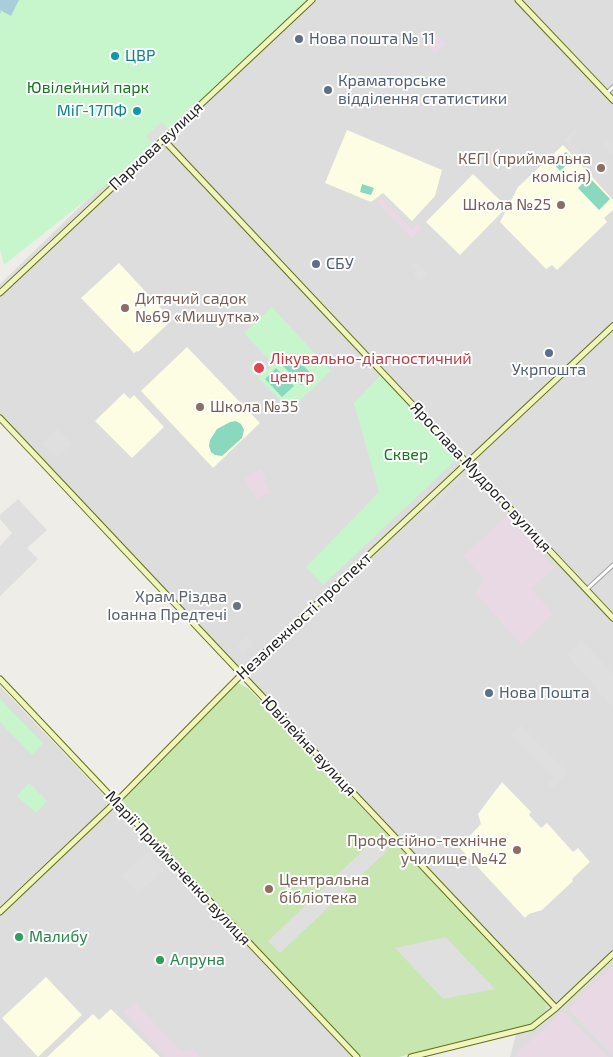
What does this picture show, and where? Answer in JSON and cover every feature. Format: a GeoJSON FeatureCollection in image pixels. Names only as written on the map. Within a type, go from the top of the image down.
{"type":"FeatureCollection","features":[{"type":"Feature","properties":{"kind":"street","name":"Паркова вулиця"},"geometry":{"type":"LineString","coordinates":[[0,293],[312,0]]}},
{"type":"Feature","properties":{"kind":"street"},"geometry":{"type":"LineString","coordinates":[[518,0],[613,100]]}},
{"type":"Feature","properties":{"kind":"street"},"geometry":{"type":"LineString","coordinates":[[607,94],[613,87]]}},
{"type":"Feature","properties":{"kind":"street","name":"Ярослава Мудрого вулиця"},"geometry":{"type":"LineString","coordinates":[[164,139],[613,618]]}},
{"type":"Feature","properties":{"kind":"street","name":"Незалежності проспект"},"geometry":{"type":"LineString","coordinates":[[0,912],[115,802],[242,674],[613,326]]}},
{"type":"Feature","properties":{"kind":"street","name":"Ювілейна вулиця"},"geometry":{"type":"LineString","coordinates":[[0,418],[556,1008]]}},
{"type":"Feature","properties":{"kind":"street"},"geometry":{"type":"LineString","coordinates":[[586,590],[613,565]]}},
{"type":"Feature","properties":{"kind":"street","name":"Марії Приймаченко вулиця"},"geometry":{"type":"LineString","coordinates":[[0,679],[358,1057]]}},
{"type":"Feature","properties":{"kind":"street"},"geometry":{"type":"LineString","coordinates":[[412,1057],[532,1027],[556,1008],[613,954]]}},
{"type":"Feature","properties":{"kind":"shaded area"},"geometry":{"type":"Polygon","coordinates":[[[294,0],[613,0],[613,1057],[510,1057],[525,1000],[431,876],[193,622],[111,541],[0,415],[0,284],[294,0]]]}},
{"type":"Feature","properties":{"kind":"shaded area"},"geometry":{"type":"Polygon","coordinates":[[[435,32],[446,44],[435,54],[424,42],[435,32]]]}},
{"type":"Feature","properties":{"kind":"shaded area"},"geometry":{"type":"Polygon","coordinates":[[[162,122],[169,130],[153,144],[146,136],[162,122]]]}},
{"type":"Feature","properties":{"kind":"shaded area"},"geometry":{"type":"Polygon","coordinates":[[[575,129],[578,132],[569,141],[580,152],[578,155],[564,140],[575,129]]]}},
{"type":"Feature","properties":{"kind":"shaded area"},"geometry":{"type":"Polygon","coordinates":[[[347,130],[442,170],[435,196],[412,221],[383,193],[371,202],[325,183],[347,130]]]}},
{"type":"Feature","properties":{"kind":"shaded area"},"geometry":{"type":"Polygon","coordinates":[[[608,137],[613,142],[613,155],[602,144],[608,137]]]}},
{"type":"Feature","properties":{"kind":"shaded area","name":"Школа №25"},"geometry":{"type":"Polygon","coordinates":[[[563,145],[613,200],[613,210],[604,218],[607,222],[557,270],[552,265],[546,269],[500,222],[518,187],[563,145]]]}},
{"type":"Feature","properties":{"kind":"shaded area"},"geometry":{"type":"Polygon","coordinates":[[[473,174],[507,207],[460,255],[426,222],[473,174]]]}},
{"type":"Feature","properties":{"kind":"shaded area"},"geometry":{"type":"Polygon","coordinates":[[[381,197],[412,229],[417,224],[422,229],[412,239],[376,202],[381,197]]]}},
{"type":"Feature","properties":{"kind":"shaded area","name":"Дитячий садок №69 «Мишутка»"},"geometry":{"type":"Polygon","coordinates":[[[119,263],[172,320],[138,352],[134,353],[81,298],[119,263]]]}},
{"type":"Feature","properties":{"kind":"shaded area"},"geometry":{"type":"Polygon","coordinates":[[[409,264],[419,264],[428,273],[421,282],[413,274],[416,270],[409,264]]]}},
{"type":"Feature","properties":{"kind":"shaded area","name":"Школа №35"},"geometry":{"type":"Polygon","coordinates":[[[187,347],[260,423],[213,468],[141,391],[187,347]]]}},
{"type":"Feature","properties":{"kind":"shaded area"},"geometry":{"type":"Polygon","coordinates":[[[124,393],[130,399],[134,395],[164,427],[132,458],[95,421],[124,393]]]}},
{"type":"Feature","properties":{"kind":"shaded area"},"geometry":{"type":"Polygon","coordinates":[[[58,429],[72,444],[56,458],[42,443],[58,429]]]}},
{"type":"Feature","properties":{"kind":"shaded area"},"geometry":{"type":"Polygon","coordinates":[[[261,469],[267,479],[263,481],[270,492],[256,500],[244,479],[261,469]]]}},
{"type":"Feature","properties":{"kind":"shaded area"},"geometry":{"type":"Polygon","coordinates":[[[460,471],[465,476],[427,513],[422,508],[460,471]]]}},
{"type":"Feature","properties":{"kind":"shaded area"},"geometry":{"type":"Polygon","coordinates":[[[18,499],[47,530],[27,548],[38,559],[0,596],[0,546],[12,533],[0,519],[0,515],[18,499]]]}},
{"type":"Feature","properties":{"kind":"shaded area"},"geometry":{"type":"Polygon","coordinates":[[[507,516],[555,568],[531,589],[553,613],[521,645],[475,593],[480,587],[483,578],[463,555],[507,516]]]}},
{"type":"Feature","properties":{"kind":"shaded area"},"geometry":{"type":"Polygon","coordinates":[[[248,637],[253,643],[243,653],[237,647],[241,643],[240,641],[248,637]]]}},
{"type":"Feature","properties":{"kind":"shaded area"},"geometry":{"type":"Polygon","coordinates":[[[582,640],[613,674],[613,708],[566,654],[582,640]]]}},
{"type":"Feature","properties":{"kind":"shaded area"},"geometry":{"type":"Polygon","coordinates":[[[0,686],[178,873],[353,1057],[0,1057],[0,686]]]}},
{"type":"Feature","properties":{"kind":"shaded area"},"geometry":{"type":"Polygon","coordinates":[[[521,725],[568,773],[552,789],[548,784],[554,777],[511,734],[521,725]]]}},
{"type":"Feature","properties":{"kind":"shaded area","name":"Професійно-технічне училище №42"},"geometry":{"type":"Polygon","coordinates":[[[502,782],[531,812],[529,815],[541,828],[547,823],[573,852],[578,848],[590,862],[542,910],[529,914],[525,918],[459,847],[481,824],[478,814],[502,782]]]}},
{"type":"Feature","properties":{"kind":"shaded area"},"geometry":{"type":"Polygon","coordinates":[[[376,838],[388,850],[348,888],[336,876],[376,838]]]}},
{"type":"Feature","properties":{"kind":"shaded area"},"geometry":{"type":"Polygon","coordinates":[[[147,852],[164,870],[138,894],[121,876],[147,852]]]}},
{"type":"Feature","properties":{"kind":"shaded area"},"geometry":{"type":"Polygon","coordinates":[[[335,877],[347,890],[280,953],[268,941],[335,877]]]}},
{"type":"Feature","properties":{"kind":"shaded area"},"geometry":{"type":"Polygon","coordinates":[[[446,937],[495,989],[443,999],[395,948],[446,937]]]}},
{"type":"Feature","properties":{"kind":"shaded area"},"geometry":{"type":"Polygon","coordinates":[[[613,966],[613,1056],[568,1009],[613,966]]]}},
{"type":"Feature","properties":{"kind":"shaded area"},"geometry":{"type":"Polygon","coordinates":[[[46,977],[82,1015],[38,1057],[2,1018],[46,977]]]}},
{"type":"Feature","properties":{"kind":"shaded area"},"geometry":{"type":"Polygon","coordinates":[[[136,1003],[181,1051],[194,1049],[200,1057],[165,1057],[123,1012],[136,1003]]]}},
{"type":"Feature","properties":{"kind":"shaded area"},"geometry":{"type":"Polygon","coordinates":[[[111,1009],[160,1057],[47,1057],[93,1014],[99,1020],[111,1009]]]}},
{"type":"Feature","properties":{"kind":"shaded area"},"geometry":{"type":"Polygon","coordinates":[[[562,1011],[608,1057],[513,1057],[562,1011]]]}},
{"type":"Feature","properties":{"kind":"green space","name":"Ювілейний парк"},"geometry":{"type":"Polygon","coordinates":[[[0,0],[306,0],[153,147],[4,265],[0,250],[0,0]]]}},
{"type":"Feature","properties":{"kind":"green space"},"geometry":{"type":"Polygon","coordinates":[[[566,152],[573,159],[560,171],[553,163],[566,152]]]}},
{"type":"Feature","properties":{"kind":"green space"},"geometry":{"type":"Polygon","coordinates":[[[589,177],[610,199],[599,210],[578,188],[589,177]]]}},
{"type":"Feature","properties":{"kind":"green space"},"geometry":{"type":"Polygon","coordinates":[[[362,184],[374,188],[371,195],[360,192],[362,184]]]}},
{"type":"Feature","properties":{"kind":"green space"},"geometry":{"type":"Polygon","coordinates":[[[272,307],[331,371],[290,410],[258,378],[272,365],[244,333],[272,307]]]}},
{"type":"Feature","properties":{"kind":"green space"},"geometry":{"type":"Polygon","coordinates":[[[293,354],[312,375],[301,385],[281,364],[293,354]]]}},
{"type":"Feature","properties":{"kind":"green space"},"geometry":{"type":"Polygon","coordinates":[[[276,368],[294,386],[282,397],[265,379],[276,368]]]}},
{"type":"Feature","properties":{"kind":"green space","name":"Сквер"},"geometry":{"type":"Polygon","coordinates":[[[381,375],[458,458],[323,585],[306,567],[379,492],[354,403],[381,375]]]}},
{"type":"Feature","properties":{"kind":"green space"},"geometry":{"type":"Polygon","coordinates":[[[236,421],[241,424],[244,430],[242,438],[222,456],[215,455],[211,452],[209,446],[210,440],[217,429],[236,421]]]}},
{"type":"Feature","properties":{"kind":"green space"},"geometry":{"type":"Polygon","coordinates":[[[238,683],[248,688],[544,999],[545,1013],[535,1022],[525,1026],[399,1057],[363,1057],[125,808],[124,798],[238,683]]]}},
{"type":"Feature","properties":{"kind":"green space"},"geometry":{"type":"Polygon","coordinates":[[[0,699],[43,743],[32,755],[0,722],[0,699]]]}},
{"type":"Feature","properties":{"kind":"green space"},"geometry":{"type":"Polygon","coordinates":[[[29,783],[47,801],[36,813],[17,796],[29,783]]]}},
{"type":"Feature","properties":{"kind":"water"},"geometry":{"type":"Polygon","coordinates":[[[0,0],[19,0],[11,16],[0,10],[0,0]]]}},
{"type":"Feature","properties":{"kind":"place","name":"Нова пошта № 11"},"geometry":{"type":"Point","coordinates":[299,39]}},
{"type":"Feature","properties":{"kind":"place","name":"ЦВР"},"geometry":{"type":"Point","coordinates":[115,56]}},
{"type":"Feature","properties":{"kind":"place","name":"Краматорське відділення статистики"},"geometry":{"type":"Point","coordinates":[328,90]}},
{"type":"Feature","properties":{"kind":"place","name":"МіГ-17ПФ"},"geometry":{"type":"Point","coordinates":[137,111]}},
{"type":"Feature","properties":{"kind":"place","name":"КЕГІ (приймальна комісія)"},"geometry":{"type":"Point","coordinates":[601,168]}},
{"type":"Feature","properties":{"kind":"place","name":"Школа №25"},"geometry":{"type":"Point","coordinates":[561,205]}},
{"type":"Feature","properties":{"kind":"place","name":"СБУ"},"geometry":{"type":"Point","coordinates":[316,264]}},
{"type":"Feature","properties":{"kind":"place","name":"Дитячий садок №69 «Мишутка»"},"geometry":{"type":"Point","coordinates":[125,308]}},
{"type":"Feature","properties":{"kind":"place","name":"Укрпошта"},"geometry":{"type":"Point","coordinates":[549,353]}},
{"type":"Feature","properties":{"kind":"place","name":"Лікувально-діагностичний центр"},"geometry":{"type":"Point","coordinates":[259,368]}},
{"type":"Feature","properties":{"kind":"place","name":"Школа №35"},"geometry":{"type":"Point","coordinates":[200,407]}},
{"type":"Feature","properties":{"kind":"place","name":"Храм Різдва Іоанна Предтечі"},"geometry":{"type":"Point","coordinates":[237,606]}},
{"type":"Feature","properties":{"kind":"place","name":"Нова Пошта"},"geometry":{"type":"Point","coordinates":[489,693]}},
{"type":"Feature","properties":{"kind":"place","name":"Професійно-технічне училище №42"},"geometry":{"type":"Point","coordinates":[517,850]}},
{"type":"Feature","properties":{"kind":"place","name":"Центральна бібліотека"},"geometry":{"type":"Point","coordinates":[269,889]}},
{"type":"Feature","properties":{"kind":"place","name":"Малибу"},"geometry":{"type":"Point","coordinates":[19,937]}},
{"type":"Feature","properties":{"kind":"place","name":"Алруна"},"geometry":{"type":"Point","coordinates":[160,960]}}]}
